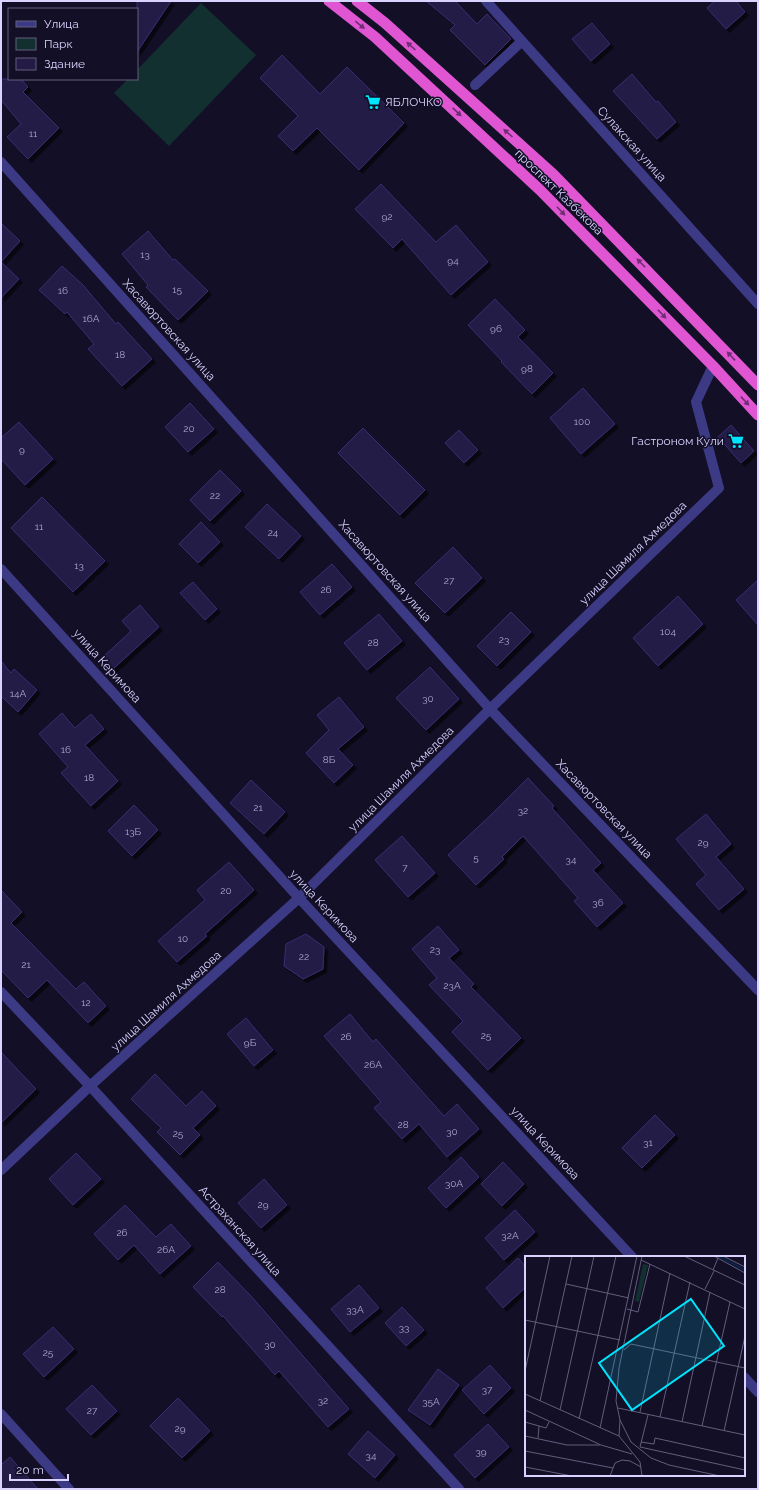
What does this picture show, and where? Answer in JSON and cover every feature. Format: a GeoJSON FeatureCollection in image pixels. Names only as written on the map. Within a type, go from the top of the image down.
{"type":"FeatureCollection","features":[{"type":"Feature","properties":{"kind":"highway","name":"проспект Казбекова"},"geometry":{"type":"LineString","coordinates":[[329,1],[375,37],[540,190],[713,366],[758,415]]}},
{"type":"Feature","properties":{"kind":"highway","name":"проспект Казбекова"},"geometry":{"type":"LineString","coordinates":[[357,1],[385,23],[553,174],[758,385]]}},
{"type":"Feature","properties":{"kind":"street","name":"Сулакская улица"},"geometry":{"type":"LineString","coordinates":[[486,1],[758,304]]}},
{"type":"Feature","properties":{"kind":"street"},"geometry":{"type":"LineString","coordinates":[[476,85],[522,41]]}},
{"type":"Feature","properties":{"kind":"street","name":"Хасавюртовская улица"},"geometry":{"type":"LineString","coordinates":[[1,162],[490,709],[758,990]]}},
{"type":"Feature","properties":{"kind":"street","name":"улица Шамиля Ахмедова"},"geometry":{"type":"LineString","coordinates":[[1,1170],[90,1086],[299,898],[490,709],[719,488],[696,402],[713,366]]}},
{"type":"Feature","properties":{"kind":"street","name":"улица Керимова"},"geometry":{"type":"LineString","coordinates":[[1,569],[299,898],[631,1256]]}},
{"type":"Feature","properties":{"kind":"street","name":"Астраханская улица"},"geometry":{"type":"LineString","coordinates":[[1,992],[90,1086],[459,1489]]}},
{"type":"Feature","properties":{"kind":"street"},"geometry":{"type":"LineString","coordinates":[[745,1378],[758,1392]]}},
{"type":"Feature","properties":{"kind":"street"},"geometry":{"type":"LineString","coordinates":[[1,1414],[69,1489]]}},
{"type":"Feature","properties":{"kind":"green space"},"geometry":{"type":"Polygon","coordinates":[[[201,3],[256,55],[169,146],[114,93],[127,80],[138,80],[138,69],[201,3]]]}},
{"type":"Feature","properties":{"kind":"building"},"geometry":{"type":"Polygon","coordinates":[[[137,1],[171,1],[138,50],[138,8],[137,1]]]}},
{"type":"Feature","properties":{"kind":"building"},"geometry":{"type":"Polygon","coordinates":[[[426,1],[455,1],[477,24],[487,14],[511,39],[485,65],[450,30],[455,25],[426,1]]]}},
{"type":"Feature","properties":{"kind":"building"},"geometry":{"type":"Polygon","coordinates":[[[715,1],[736,1],[745,12],[726,29],[707,8],[715,1]]]}},
{"type":"Feature","properties":{"kind":"building"},"geometry":{"type":"Polygon","coordinates":[[[592,23],[610,44],[591,61],[572,39],[592,23]]]}},
{"type":"Feature","properties":{"kind":"building"},"geometry":{"type":"Polygon","coordinates":[[[282,55],[320,94],[347,67],[404,123],[359,170],[317,128],[293,151],[278,136],[298,116],[260,78],[282,55]]]}},
{"type":"Feature","properties":{"kind":"building"},"geometry":{"type":"Polygon","coordinates":[[[632,74],[656,102],[658,101],[676,122],[657,139],[613,91],[632,74]]]}},
{"type":"Feature","properties":{"kind":"building"},"geometry":{"type":"Polygon","coordinates":[[[1,79],[22,80],[28,87],[23,92],[59,128],[28,159],[7,137],[21,124],[1,100],[1,79]]]}},
{"type":"Feature","properties":{"kind":"building"},"geometry":{"type":"Polygon","coordinates":[[[381,184],[436,242],[456,225],[488,262],[451,295],[402,239],[393,248],[355,209],[381,184]]]}},
{"type":"Feature","properties":{"kind":"building"},"geometry":{"type":"Polygon","coordinates":[[[1,223],[20,241],[1,262],[1,223]]]}},
{"type":"Feature","properties":{"kind":"building"},"geometry":{"type":"Polygon","coordinates":[[[148,231],[173,260],[175,259],[208,291],[178,320],[146,287],[148,285],[122,254],[148,231]]]}},
{"type":"Feature","properties":{"kind":"building"},"geometry":{"type":"Polygon","coordinates":[[[1,262],[19,279],[1,298],[1,262]]]}},
{"type":"Feature","properties":{"kind":"building"},"geometry":{"type":"Polygon","coordinates":[[[62,266],[83,285],[116,324],[118,322],[152,359],[122,386],[88,349],[94,344],[67,312],[65,314],[39,290],[62,266]]]}},
{"type":"Feature","properties":{"kind":"building"},"geometry":{"type":"Polygon","coordinates":[[[495,299],[525,330],[518,337],[553,373],[532,394],[468,325],[495,299]]]}},
{"type":"Feature","properties":{"kind":"building"},"geometry":{"type":"Polygon","coordinates":[[[583,388],[615,424],[581,454],[550,418],[583,388]]]}},
{"type":"Feature","properties":{"kind":"building"},"geometry":{"type":"Polygon","coordinates":[[[190,403],[214,429],[188,452],[165,427],[190,403]]]}},
{"type":"Feature","properties":{"kind":"building"},"geometry":{"type":"Polygon","coordinates":[[[19,422],[53,459],[25,485],[1,459],[1,438],[19,422]]]}},
{"type":"Feature","properties":{"kind":"building"},"geometry":{"type":"Polygon","coordinates":[[[731,425],[754,451],[741,463],[718,437],[731,425]]]}},
{"type":"Feature","properties":{"kind":"building"},"geometry":{"type":"Polygon","coordinates":[[[363,428],[425,490],[400,515],[338,453],[363,428]]]}},
{"type":"Feature","properties":{"kind":"building"},"geometry":{"type":"Polygon","coordinates":[[[459,430],[478,450],[464,463],[445,443],[459,430]]]}},
{"type":"Feature","properties":{"kind":"building"},"geometry":{"type":"Polygon","coordinates":[[[220,470],[241,491],[210,521],[190,500],[220,470]]]}},
{"type":"Feature","properties":{"kind":"building"},"geometry":{"type":"Polygon","coordinates":[[[42,497],[105,561],[73,592],[11,528],[42,497]]]}},
{"type":"Feature","properties":{"kind":"building"},"geometry":{"type":"Polygon","coordinates":[[[267,504],[301,536],[279,559],[245,527],[267,504]]]}},
{"type":"Feature","properties":{"kind":"building"},"geometry":{"type":"Polygon","coordinates":[[[201,522],[220,542],[198,563],[179,544],[201,522]]]}},
{"type":"Feature","properties":{"kind":"building"},"geometry":{"type":"Polygon","coordinates":[[[453,547],[482,578],[445,613],[415,583],[453,547]]]}},
{"type":"Feature","properties":{"kind":"building"},"geometry":{"type":"Polygon","coordinates":[[[332,564],[352,587],[320,615],[300,592],[332,564]]]}},
{"type":"Feature","properties":{"kind":"building"},"geometry":{"type":"Polygon","coordinates":[[[758,580],[758,625],[736,600],[758,580]]]}},
{"type":"Feature","properties":{"kind":"building"},"geometry":{"type":"Polygon","coordinates":[[[193,582],[217,609],[205,620],[180,593],[193,582]]]}},
{"type":"Feature","properties":{"kind":"building"},"geometry":{"type":"Polygon","coordinates":[[[678,596],[703,624],[658,666],[633,638],[678,596]]]}},
{"type":"Feature","properties":{"kind":"building"},"geometry":{"type":"Polygon","coordinates":[[[140,605],[159,627],[113,669],[102,658],[131,631],[122,621],[140,605]]]}},
{"type":"Feature","properties":{"kind":"building"},"geometry":{"type":"Polygon","coordinates":[[[511,612],[531,632],[497,666],[477,646],[511,612]]]}},
{"type":"Feature","properties":{"kind":"building"},"geometry":{"type":"Polygon","coordinates":[[[379,614],[402,641],[367,670],[344,643],[379,614]]]}},
{"type":"Feature","properties":{"kind":"building"},"geometry":{"type":"Polygon","coordinates":[[[1,661],[11,673],[14,669],[37,690],[18,712],[1,696],[1,661]]]}},
{"type":"Feature","properties":{"kind":"building"},"geometry":{"type":"Polygon","coordinates":[[[430,667],[459,699],[426,730],[396,698],[430,667]]]}},
{"type":"Feature","properties":{"kind":"building"},"geometry":{"type":"Polygon","coordinates":[[[339,697],[364,727],[338,749],[353,765],[334,783],[306,753],[329,730],[317,715],[339,697]]]}},
{"type":"Feature","properties":{"kind":"building"},"geometry":{"type":"Polygon","coordinates":[[[62,713],[75,728],[91,714],[104,729],[85,745],[118,781],[91,806],[61,773],[68,767],[39,734],[62,713]]]}},
{"type":"Feature","properties":{"kind":"building"},"geometry":{"type":"Polygon","coordinates":[[[528,778],[554,806],[552,808],[601,863],[593,870],[623,903],[597,927],[574,901],[578,898],[523,836],[502,857],[504,859],[476,885],[448,855],[528,778]]]}},
{"type":"Feature","properties":{"kind":"building"},"geometry":{"type":"Polygon","coordinates":[[[251,780],[285,812],[264,834],[230,803],[251,780]]]}},
{"type":"Feature","properties":{"kind":"building"},"geometry":{"type":"Polygon","coordinates":[[[134,805],[158,830],[132,856],[108,831],[134,805]]]}},
{"type":"Feature","properties":{"kind":"building"},"geometry":{"type":"Polygon","coordinates":[[[706,814],[731,844],[716,857],[744,889],[719,910],[696,884],[706,875],[676,839],[706,814]]]}},
{"type":"Feature","properties":{"kind":"building"},"geometry":{"type":"Polygon","coordinates":[[[402,836],[435,873],[408,897],[375,860],[402,836]]]}},
{"type":"Feature","properties":{"kind":"building"},"geometry":{"type":"Polygon","coordinates":[[[229,862],[254,890],[205,934],[207,936],[177,962],[158,941],[205,900],[197,890],[229,862]]]}},
{"type":"Feature","properties":{"kind":"building"},"geometry":{"type":"Polygon","coordinates":[[[1,890],[22,912],[11,923],[76,989],[84,982],[106,1006],[88,1023],[47,980],[28,998],[1,970],[1,890]]]}},
{"type":"Feature","properties":{"kind":"building"},"geometry":{"type":"Polygon","coordinates":[[[438,926],[459,950],[449,958],[474,984],[471,987],[521,1038],[488,1070],[452,1032],[463,1021],[429,985],[437,978],[412,949],[438,926]]]}},
{"type":"Feature","properties":{"kind":"building"},"geometry":{"type":"Polygon","coordinates":[[[306,934],[324,947],[323,969],[303,979],[284,966],[286,944],[306,934]]]}},
{"type":"Feature","properties":{"kind":"building"},"geometry":{"type":"Polygon","coordinates":[[[350,1014],[373,1042],[376,1039],[444,1116],[457,1104],[479,1129],[447,1157],[419,1124],[402,1139],[374,1108],[381,1102],[324,1036],[350,1014]]]}},
{"type":"Feature","properties":{"kind":"building"},"geometry":{"type":"Polygon","coordinates":[[[246,1018],[273,1050],[254,1066],[227,1034],[246,1018]]]}},
{"type":"Feature","properties":{"kind":"building"},"geometry":{"type":"Polygon","coordinates":[[[1,1052],[36,1089],[1,1123],[1,1052]]]}},
{"type":"Feature","properties":{"kind":"building"},"geometry":{"type":"Polygon","coordinates":[[[155,1074],[186,1106],[202,1091],[216,1106],[193,1128],[200,1135],[180,1155],[157,1132],[161,1128],[131,1099],[155,1074]]]}},
{"type":"Feature","properties":{"kind":"building"},"geometry":{"type":"Polygon","coordinates":[[[655,1115],[675,1135],[642,1168],[622,1148],[655,1115]]]}},
{"type":"Feature","properties":{"kind":"building"},"geometry":{"type":"Polygon","coordinates":[[[76,1153],[101,1179],[73,1205],[49,1179],[76,1153]]]}},
{"type":"Feature","properties":{"kind":"building"},"geometry":{"type":"Polygon","coordinates":[[[461,1157],[479,1177],[446,1208],[428,1188],[461,1157]]]}},
{"type":"Feature","properties":{"kind":"building"},"geometry":{"type":"Polygon","coordinates":[[[503,1162],[524,1184],[502,1206],[481,1184],[503,1162]]]}},
{"type":"Feature","properties":{"kind":"building"},"geometry":{"type":"Polygon","coordinates":[[[264,1179],[287,1205],[261,1228],[238,1203],[264,1179]]]}},
{"type":"Feature","properties":{"kind":"building"},"geometry":{"type":"Polygon","coordinates":[[[125,1205],[156,1237],[171,1224],[191,1246],[160,1274],[134,1245],[118,1260],[94,1234],[125,1205]]]}},
{"type":"Feature","properties":{"kind":"building"},"geometry":{"type":"Polygon","coordinates":[[[515,1210],[535,1232],[504,1260],[485,1238],[515,1210]]]}},
{"type":"Feature","properties":{"kind":"building"},"geometry":{"type":"Polygon","coordinates":[[[518,1258],[525,1266],[525,1288],[503,1308],[486,1288],[518,1258]]]}},
{"type":"Feature","properties":{"kind":"building"},"geometry":{"type":"Polygon","coordinates":[[[218,1262],[252,1297],[349,1409],[328,1427],[279,1371],[275,1375],[223,1316],[222,1317],[193,1287],[218,1262]]]}},
{"type":"Feature","properties":{"kind":"building"},"geometry":{"type":"Polygon","coordinates":[[[359,1285],[379,1308],[350,1332],[331,1309],[359,1285]]]}},
{"type":"Feature","properties":{"kind":"building"},"geometry":{"type":"Polygon","coordinates":[[[402,1307],[424,1330],[406,1346],[385,1323],[402,1307]]]}},
{"type":"Feature","properties":{"kind":"building"},"geometry":{"type":"Polygon","coordinates":[[[53,1327],[74,1349],[44,1377],[23,1354],[53,1327]]]}},
{"type":"Feature","properties":{"kind":"building"},"geometry":{"type":"Polygon","coordinates":[[[490,1365],[511,1388],[484,1414],[462,1390],[490,1365]]]}},
{"type":"Feature","properties":{"kind":"building"},"geometry":{"type":"Polygon","coordinates":[[[438,1369],[459,1385],[430,1425],[408,1410],[438,1369]]]}},
{"type":"Feature","properties":{"kind":"building"},"geometry":{"type":"Polygon","coordinates":[[[92,1385],[117,1411],[91,1435],[66,1409],[92,1385]]]}},
{"type":"Feature","properties":{"kind":"building"},"geometry":{"type":"Polygon","coordinates":[[[178,1398],[210,1431],[182,1458],[150,1426],[178,1398]]]}},
{"type":"Feature","properties":{"kind":"building"},"geometry":{"type":"Polygon","coordinates":[[[488,1424],[509,1447],[475,1478],[454,1455],[488,1424]]]}},
{"type":"Feature","properties":{"kind":"building"},"geometry":{"type":"Polygon","coordinates":[[[368,1431],[395,1455],[375,1478],[348,1454],[368,1431]]]}},
{"type":"Feature","properties":{"kind":"building"},"geometry":{"type":"Polygon","coordinates":[[[10,1457],[38,1489],[1,1489],[1,1465],[10,1457]]]}},
{"type":"Feature","properties":{"kind":"place","name":"ЯБЛОЧКО"},"geometry":{"type":"Point","coordinates":[373,102]}},
{"type":"Feature","properties":{"kind":"place","name":"Гастроном Кули"},"geometry":{"type":"Point","coordinates":[736,441]}}]}
